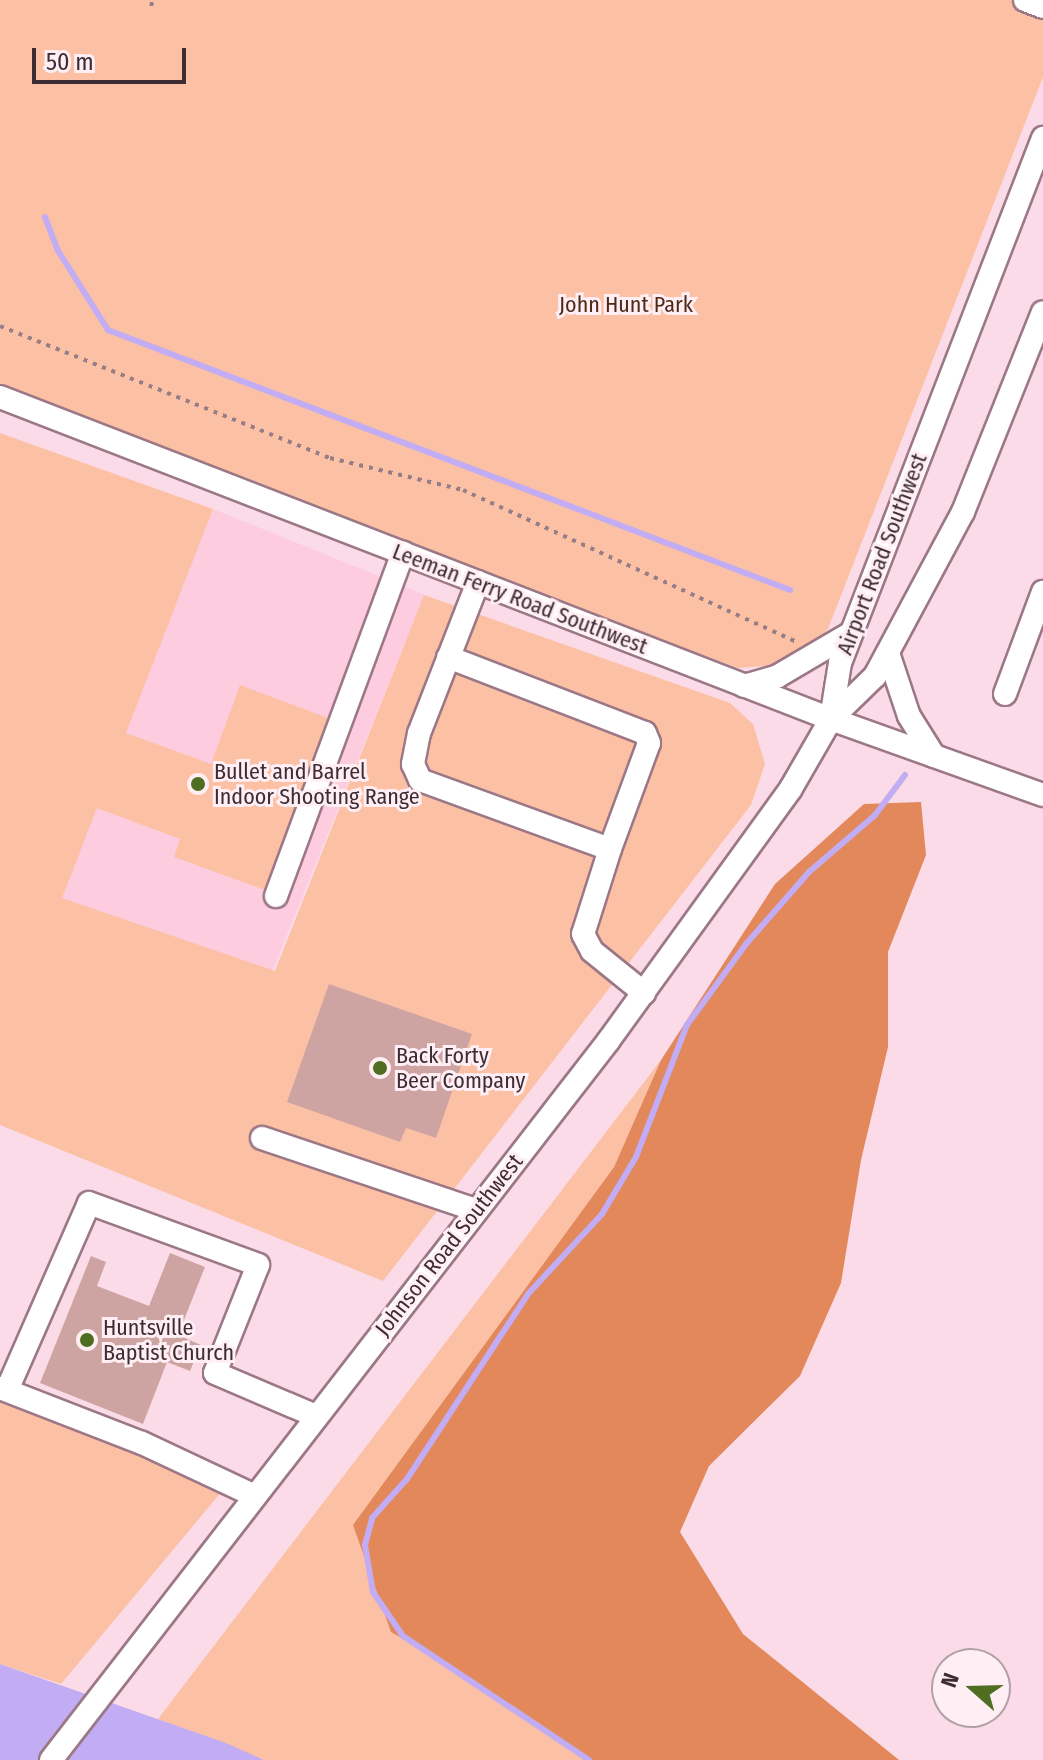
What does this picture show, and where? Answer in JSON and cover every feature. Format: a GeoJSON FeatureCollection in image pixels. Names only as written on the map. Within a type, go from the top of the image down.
{"type":"FeatureCollection","features":[{"type":"Feature","properties":{"kind":"street"},"geometry":{"type":"LineString","coordinates":[[1025,0],[1043,7]]}},
{"type":"Feature","properties":{"kind":"street","name":"Airport Road Southwest"},"geometry":{"type":"LineString","coordinates":[[831,719],[840,663],[1043,138]]}},
{"type":"Feature","properties":{"kind":"street","name":"Airport Road Southwest"},"geometry":{"type":"LineString","coordinates":[[831,719],[875,676],[963,512],[1043,312]]}},
{"type":"Feature","properties":{"kind":"street","name":"Leeman Ferry Road Southwest"},"geometry":{"type":"LineString","coordinates":[[0,397],[744,686],[1043,795]]}},
{"type":"Feature","properties":{"kind":"street"},"geometry":{"type":"LineString","coordinates":[[276,896],[403,553]]}},
{"type":"Feature","properties":{"kind":"street"},"geometry":{"type":"LineString","coordinates":[[478,582],[419,733],[413,764],[420,780],[610,849]]}},
{"type":"Feature","properties":{"kind":"street"},"geometry":{"type":"LineString","coordinates":[[1005,694],[1043,592]]}},
{"type":"Feature","properties":{"kind":"street"},"geometry":{"type":"LineString","coordinates":[[744,686],[778,676],[851,633]]}},
{"type":"Feature","properties":{"kind":"street"},"geometry":{"type":"LineString","coordinates":[[888,653],[909,716],[934,756]]}},
{"type":"Feature","properties":{"kind":"street"},"geometry":{"type":"LineString","coordinates":[[448,657],[645,733],[649,743],[583,934],[592,951],[644,993]]}},
{"type":"Feature","properties":{"kind":"street","name":"Johnson Road Southwest"},"geometry":{"type":"LineString","coordinates":[[51,1760],[644,993],[790,790],[831,719]]}},
{"type":"Feature","properties":{"kind":"street"},"geometry":{"type":"LineString","coordinates":[[262,1138],[476,1210]]}},
{"type":"Feature","properties":{"kind":"street"},"geometry":{"type":"LineString","coordinates":[[253,1495],[142,1443],[4,1389],[89,1203],[258,1265],[215,1373],[316,1416]]}},
{"type":"Feature","properties":{"kind":"path"},"geometry":{"type":"LineString","coordinates":[[0,326],[330,458],[463,490],[799,643]]}},
{"type":"Feature","properties":{"kind":"shaded area"},"geometry":{"type":"Polygon","coordinates":[[[213,509],[424,594],[268,982],[56,897],[213,509]]]}},
{"type":"Feature","properties":{"kind":"shaded area"},"geometry":{"type":"Polygon","coordinates":[[[921,802],[926,855],[888,952],[888,1047],[861,1160],[841,1283],[800,1376],[709,1466],[680,1532],[743,1634],[899,1760],[587,1760],[476,1682],[391,1632],[353,1525],[614,1167],[661,1060],[775,884],[864,804],[921,802]]]}},
{"type":"Feature","properties":{"kind":"shaded area"},"geometry":{"type":"Polygon","coordinates":[[[0,1664],[226,1743],[264,1760],[0,1760],[0,1664]]]}},
{"type":"Feature","properties":{"kind":"green space","name":"John Hunt Park"},"geometry":{"type":"Polygon","coordinates":[[[0,0],[1043,0],[1043,77],[828,629],[810,648],[779,665],[738,668],[0,398],[0,0]]]}},
{"type":"Feature","properties":{"kind":"green space"},"geometry":{"type":"Polygon","coordinates":[[[0,433],[213,509],[126,733],[211,764],[240,685],[328,718],[265,890],[174,857],[180,839],[97,808],[62,898],[275,971],[424,595],[730,703],[753,724],[765,764],[751,805],[383,1281],[0,1125],[0,433]]]}},
{"type":"Feature","properties":{"kind":"green space"},"geometry":{"type":"Polygon","coordinates":[[[661,1060],[614,1167],[435,1416],[391,1632],[476,1682],[587,1760],[264,1760],[158,1719],[661,1060]]]}},
{"type":"Feature","properties":{"kind":"green space"},"geometry":{"type":"Polygon","coordinates":[[[0,1386],[233,1478],[61,1684],[0,1664],[0,1386]]]}},
{"type":"Feature","properties":{"kind":"building","name":"Back Forty Beer Company"},"geometry":{"type":"Polygon","coordinates":[[[329,984],[472,1034],[436,1138],[406,1128],[400,1142],[287,1102],[329,984]]]}},
{"type":"Feature","properties":{"kind":"building","name":"Huntsville Baptist Church"},"geometry":{"type":"Polygon","coordinates":[[[170,1253],[205,1267],[178,1335],[201,1345],[190,1371],[167,1362],[143,1424],[40,1383],[91,1256],[106,1262],[97,1286],[149,1306],[170,1253]]]}},
{"type":"Feature","properties":{"kind":"waterway"},"geometry":{"type":"LineString","coordinates":[[45,217],[57,249],[108,330],[790,590]]}},
{"type":"Feature","properties":{"kind":"waterway"},"geometry":{"type":"LineString","coordinates":[[589,1760],[403,1636],[373,1592],[365,1545],[372,1518],[407,1479],[528,1294],[602,1214],[636,1157],[687,1025],[746,944],[809,872],[875,815],[905,775]]}},
{"type":"Feature","properties":{"kind":"place","name":"Bullet and Barrel Indoor Shooting Range"},"geometry":{"type":"Point","coordinates":[198,784]}},
{"type":"Feature","properties":{"kind":"place","name":"Back Forty Beer Company"},"geometry":{"type":"Point","coordinates":[380,1068]}},
{"type":"Feature","properties":{"kind":"place","name":"Huntsville Baptist Church"},"geometry":{"type":"Point","coordinates":[87,1340]}}]}
